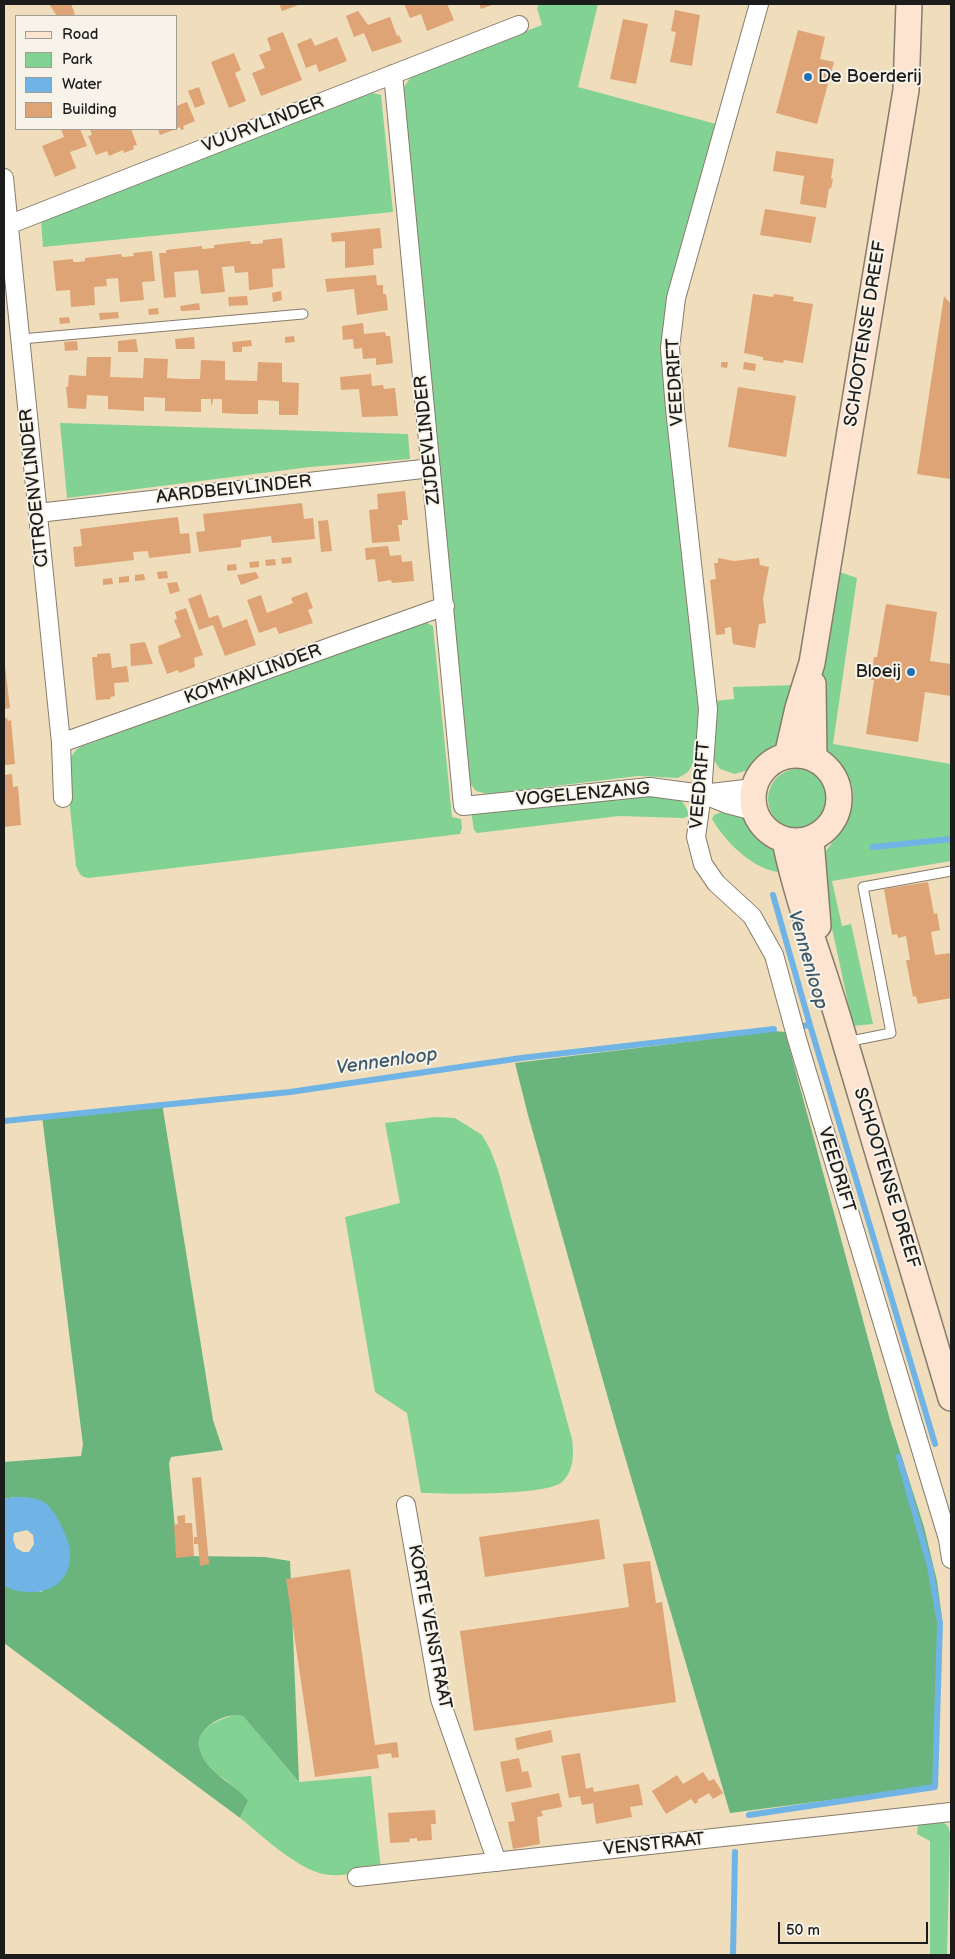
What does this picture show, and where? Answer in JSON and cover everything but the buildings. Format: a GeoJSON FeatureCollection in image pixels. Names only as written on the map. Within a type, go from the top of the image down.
{"type":"FeatureCollection","features":[{"type":"Feature","properties":{"kind":"street","name":"VEEDRIFT"},"geometry":{"type":"LineString","coordinates":[[759,4],[676,298],[670,348],[708,709],[702,794],[696,837],[703,864],[716,882],[752,916],[774,955],[802,1058],[948,1539],[951,1559]]}},
{"type":"Feature","properties":{"kind":"street","name":"SCHOOTENSE DREEF"},"geometry":{"type":"LineString","coordinates":[[788,756],[798,708],[812,662],[906,90],[909,4]]}},
{"type":"Feature","properties":{"kind":"street","name":"VUURVLINDER"},"geometry":{"type":"LineString","coordinates":[[8,225],[519,25]]}},
{"type":"Feature","properties":{"kind":"street","name":"ZIJDEVLINDER"},"geometry":{"type":"LineString","coordinates":[[393,74],[463,806]]}},
{"type":"Feature","properties":{"kind":"street","name":"CITROENVLINDER"},"geometry":{"type":"LineString","coordinates":[[4,178],[22,339],[61,743],[63,798]]}},
{"type":"Feature","properties":{"kind":"street","name":"AARDBEIVLINDER"},"geometry":{"type":"LineString","coordinates":[[38,513],[431,468]]}},
{"type":"Feature","properties":{"kind":"street","name":"KOMMAVLINDER"},"geometry":{"type":"LineString","coordinates":[[61,743],[445,606]]}},
{"type":"Feature","properties":{"kind":"street","name":"SCHOOTENSE DREEF"},"geometry":{"type":"LineString","coordinates":[[812,662],[814,759]]}},
{"type":"Feature","properties":{"kind":"street"},"geometry":{"type":"LineString","coordinates":[[801,755],[814,759],[828,769],[837,784],[839,800],[835,817],[825,831],[810,840],[798,842],[785,841],[772,835],[761,824],[754,799],[758,776],[776,760],[788,756],[801,755]]}},
{"type":"Feature","properties":{"kind":"street","name":"VOGELENZANG"},"geometry":{"type":"LineString","coordinates":[[463,806],[650,787],[754,799]]}},
{"type":"Feature","properties":{"kind":"street","name":"VOGELENZANG"},"geometry":{"type":"LineString","coordinates":[[702,794],[727,804],[754,799]]}},
{"type":"Feature","properties":{"kind":"street","name":"SCHOOTENSE DREEF"},"geometry":{"type":"LineString","coordinates":[[810,840],[818,917],[819,959]]}},
{"type":"Feature","properties":{"kind":"street","name":"SCHOOTENSE DREEF"},"geometry":{"type":"LineString","coordinates":[[785,841],[797,895],[845,1042],[951,1398]]}},
{"type":"Feature","properties":{"kind":"street","name":"KORTE VENSTRAAT"},"geometry":{"type":"LineString","coordinates":[[406,1505],[440,1699],[497,1862]]}},
{"type":"Feature","properties":{"kind":"street","name":"VENSTRAAT"},"geometry":{"type":"LineString","coordinates":[[357,1877],[951,1812]]}},
{"type":"Feature","properties":{"kind":"lane"},"geometry":{"type":"LineString","coordinates":[[22,339],[303,314]]}},
{"type":"Feature","properties":{"kind":"lane"},"geometry":{"type":"LineString","coordinates":[[845,1042],[891,1034],[863,887],[951,870]]}},
{"type":"Feature","properties":{"kind":"green space"},"geometry":{"type":"Polygon","coordinates":[[[539,4],[598,4],[578,87],[716,124],[669,290],[699,690],[699,714],[694,762],[688,772],[678,778],[638,776],[488,794],[476,791],[469,782],[403,89],[412,75],[542,25],[537,8],[539,4]]]}},
{"type":"Feature","properties":{"kind":"green space"},"geometry":{"type":"Polygon","coordinates":[[[369,92],[381,95],[393,212],[43,247],[41,221],[369,92]]]}},
{"type":"Feature","properties":{"kind":"green space"},"geometry":{"type":"Polygon","coordinates":[[[60,423],[408,434],[410,459],[310,467],[67,498],[60,423]]]}},
{"type":"Feature","properties":{"kind":"green space"},"geometry":{"type":"Polygon","coordinates":[[[837,571],[857,578],[833,744],[951,764],[951,861],[832,881],[842,926],[851,924],[873,1024],[853,1026],[821,877],[821,861],[825,852],[844,827],[852,807],[853,794],[852,785],[843,769],[824,749],[821,678],[837,571]]]}},
{"type":"Feature","properties":{"kind":"green space"},"geometry":{"type":"Polygon","coordinates":[[[425,622],[433,626],[452,817],[461,819],[462,828],[460,834],[89,878],[79,873],[76,866],[69,798],[72,798],[69,770],[71,757],[80,747],[414,624],[425,622]]]}},
{"type":"Feature","properties":{"kind":"green space"},"geometry":{"type":"Polygon","coordinates":[[[796,685],[778,747],[748,770],[735,774],[720,769],[712,758],[713,701],[734,699],[733,687],[796,685]]]}},
{"type":"Feature","properties":{"kind":"green space"},"geometry":{"type":"Polygon","coordinates":[[[792,769],[804,769],[815,774],[823,782],[828,793],[826,811],[815,824],[804,829],[792,829],[781,824],[773,816],[768,805],[768,793],[773,782],[781,774],[792,769]]]}},
{"type":"Feature","properties":{"kind":"green space"},"geometry":{"type":"Polygon","coordinates":[[[648,791],[674,796],[679,799],[687,808],[689,816],[683,818],[619,816],[477,833],[474,830],[471,811],[648,791]]]}},
{"type":"Feature","properties":{"kind":"green space"},"geometry":{"type":"Polygon","coordinates":[[[724,811],[740,814],[745,818],[759,837],[775,851],[784,872],[763,868],[733,846],[717,828],[712,819],[714,815],[724,811]]]}},
{"type":"Feature","properties":{"kind":"green space"},"geometry":{"type":"Polygon","coordinates":[[[775,1031],[785,1032],[890,1420],[924,1527],[937,1581],[942,1618],[937,1786],[730,1813],[615,1423],[515,1063],[775,1031]]]}},
{"type":"Feature","properties":{"kind":"green space"},"geometry":{"type":"Polygon","coordinates":[[[162,1103],[213,1420],[223,1450],[171,1457],[169,1463],[177,1550],[185,1556],[265,1557],[290,1561],[299,1782],[243,1716],[229,1716],[213,1723],[202,1733],[199,1740],[202,1756],[207,1764],[248,1801],[240,1818],[4,1643],[4,1586],[42,1592],[30,1498],[15,1497],[4,1499],[4,1462],[81,1456],[83,1445],[42,1116],[162,1103]]]}},
{"type":"Feature","properties":{"kind":"green space"},"geometry":{"type":"Polygon","coordinates":[[[435,1117],[455,1118],[482,1135],[498,1170],[572,1439],[573,1456],[569,1473],[562,1482],[552,1487],[517,1492],[421,1493],[407,1413],[375,1392],[345,1217],[400,1203],[385,1123],[435,1117]]]}},
{"type":"Feature","properties":{"kind":"green space"},"geometry":{"type":"Polygon","coordinates":[[[236,1714],[243,1716],[299,1782],[371,1776],[381,1870],[342,1875],[318,1873],[294,1861],[240,1818],[248,1801],[226,1780],[209,1768],[202,1757],[199,1747],[199,1739],[208,1727],[236,1714]]]}},
{"type":"Feature","properties":{"kind":"green space"},"geometry":{"type":"Polygon","coordinates":[[[941,1821],[948,1826],[950,1833],[947,1955],[930,1955],[930,1841],[917,1834],[918,1823],[941,1821]]]}},
{"type":"Feature","properties":{"kind":"water"},"geometry":{"type":"Polygon","coordinates":[[[25,1497],[45,1502],[59,1521],[69,1545],[69,1566],[57,1584],[48,1589],[38,1592],[26,1592],[4,1586],[4,1499],[25,1497]],[[27,1530],[14,1533],[13,1539],[16,1548],[23,1552],[29,1552],[34,1544],[33,1535],[27,1530]]]}},
{"type":"Feature","properties":{"kind":"waterway","name":"Vennenloop"},"geometry":{"type":"LineString","coordinates":[[873,847],[951,839]]}},
{"type":"Feature","properties":{"kind":"waterway","name":"Vennenloop"},"geometry":{"type":"LineString","coordinates":[[773,895],[810,1025],[802,1026]]}},
{"type":"Feature","properties":{"kind":"waterway"},"geometry":{"type":"LineString","coordinates":[[810,1025],[935,1444]]}},
{"type":"Feature","properties":{"kind":"waterway","name":"Vennenloop"},"geometry":{"type":"LineString","coordinates":[[4,1121],[290,1092],[521,1058],[774,1029]]}},
{"type":"Feature","properties":{"kind":"waterway"},"geometry":{"type":"LineString","coordinates":[[749,1815],[935,1787],[940,1623],[930,1567],[899,1457]]}},
{"type":"Feature","properties":{"kind":"waterway"},"geometry":{"type":"LineString","coordinates":[[733,1955],[735,1852]]}},
{"type":"Feature","properties":{"kind":"place","name":"De Boerderij"},"geometry":{"type":"Point","coordinates":[808,77]}},
{"type":"Feature","properties":{"kind":"place","name":"Bloeij"},"geometry":{"type":"Point","coordinates":[911,672]}}]}
